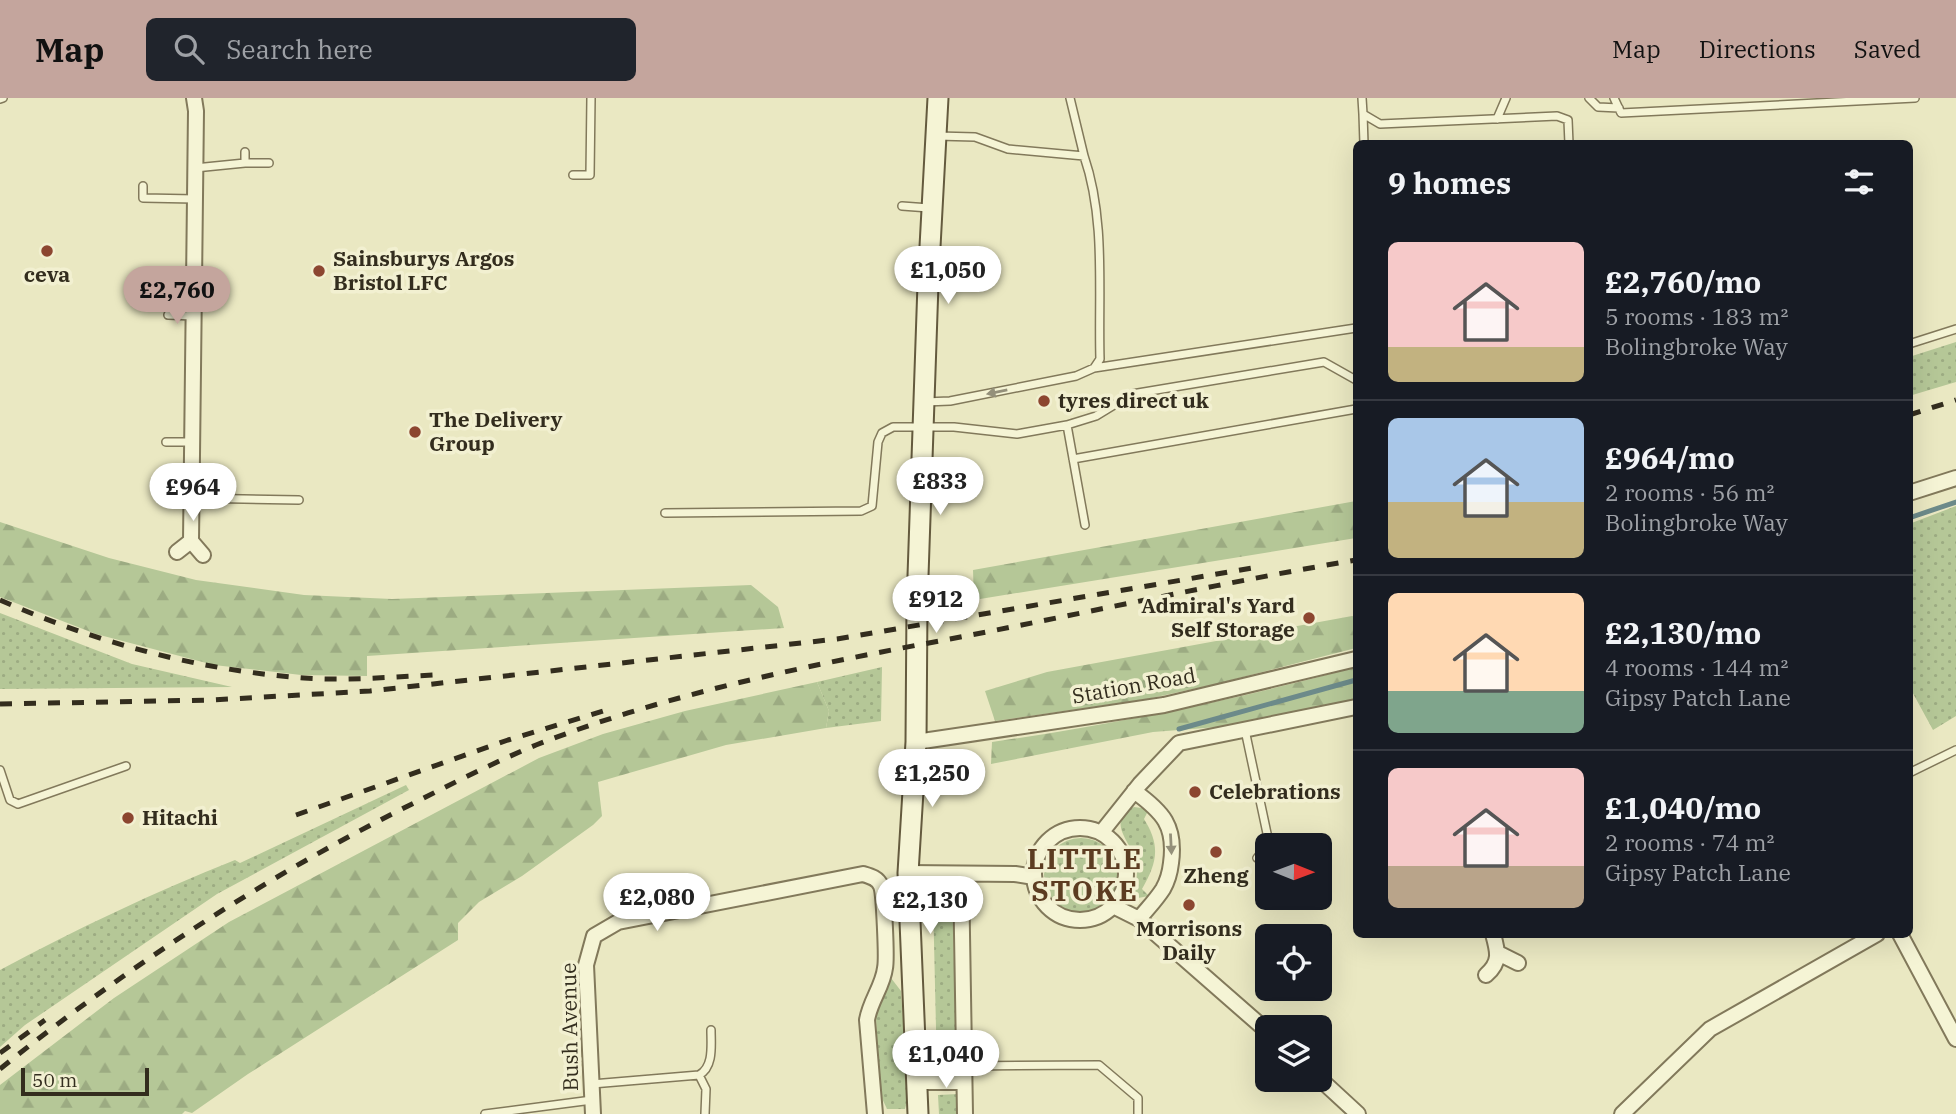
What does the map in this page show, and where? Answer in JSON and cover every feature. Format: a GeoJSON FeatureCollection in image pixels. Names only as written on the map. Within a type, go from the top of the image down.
{"type":"FeatureCollection","features":[{"type":"Feature","properties":{"kind":"main road"},"geometry":{"type":"LineString","coordinates":[[918,1114],[908,873],[916,742],[916,606],[938,98]]}},
{"type":"Feature","properties":{"kind":"street"},"geometry":{"type":"LineString","coordinates":[[197,102],[191,541],[203,555]]}},
{"type":"Feature","properties":{"kind":"street"},"geometry":{"type":"LineString","coordinates":[[1913,492],[1956,478]]}},
{"type":"Feature","properties":{"kind":"street"},"geometry":{"type":"LineString","coordinates":[[177,551],[191,541]]}},
{"type":"Feature","properties":{"kind":"street","name":"Station Road"},"geometry":{"type":"LineString","coordinates":[[916,742],[1164,705],[1353,660]]}},
{"type":"Feature","properties":{"kind":"street"},"geometry":{"type":"LineString","coordinates":[[1101,833],[1134,791],[1179,743],[1353,708]]}},
{"type":"Feature","properties":{"kind":"street"},"geometry":{"type":"LineString","coordinates":[[1134,791],[1150,802],[1164,817],[1170,830],[1173,849],[1170,872],[1163,888],[1139,919]]}},
{"type":"Feature","properties":{"kind":"street"},"geometry":{"type":"LineString","coordinates":[[1074,828],[1088,828],[1112,841],[1121,853],[1126,881],[1113,906],[1101,915],[1086,920],[1057,914],[1045,905],[1037,892],[1034,877],[1040,850],[1049,839],[1074,828]]}},
{"type":"Feature","properties":{"kind":"street"},"geometry":{"type":"LineString","coordinates":[[908,873],[1015,874],[1034,877]]}},
{"type":"Feature","properties":{"kind":"street","name":"Bush Avenue"},"geometry":{"type":"LineString","coordinates":[[592,1107],[586,965],[594,936],[618,922],[863,874],[875,878],[881,886],[886,969],[869,1005],[867,1020],[875,1114]]}},
{"type":"Feature","properties":{"kind":"street"},"geometry":{"type":"LineString","coordinates":[[961,874],[965,1114]]}},
{"type":"Feature","properties":{"kind":"street"},"geometry":{"type":"LineString","coordinates":[[1113,906],[1139,919],[1255,1020]]}},
{"type":"Feature","properties":{"kind":"street"},"geometry":{"type":"LineString","coordinates":[[1486,975],[1496,964],[1498,953],[1494,938]]}},
{"type":"Feature","properties":{"kind":"street"},"geometry":{"type":"LineString","coordinates":[[1622,1114],[1710,1029],[1870,938]]}},
{"type":"Feature","properties":{"kind":"street"},"geometry":{"type":"LineString","coordinates":[[1902,938],[1956,1039]]}},
{"type":"Feature","properties":{"kind":"street"},"geometry":{"type":"LineString","coordinates":[[1498,953],[1518,962]]}},
{"type":"Feature","properties":{"kind":"street"},"geometry":{"type":"LineString","coordinates":[[916,1082],[964,1082]]}},
{"type":"Feature","properties":{"kind":"street"},"geometry":{"type":"LineString","coordinates":[[1332,1090],[1358,1114]]}},
{"type":"Feature","properties":{"kind":"lane"},"geometry":{"type":"LineString","coordinates":[[573,175],[590,175],[591,98]]}},
{"type":"Feature","properties":{"kind":"lane"},"geometry":{"type":"LineString","coordinates":[[1070,98],[1097,216],[1100,359],[1094,368]]}},
{"type":"Feature","properties":{"kind":"lane"},"geometry":{"type":"LineString","coordinates":[[1362,98],[1364,140]]}},
{"type":"Feature","properties":{"kind":"lane"},"geometry":{"type":"LineString","coordinates":[[1497,119],[1506,98]]}},
{"type":"Feature","properties":{"kind":"lane"},"geometry":{"type":"LineString","coordinates":[[1589,98],[1598,107],[1619,107]]}},
{"type":"Feature","properties":{"kind":"lane"},"geometry":{"type":"LineString","coordinates":[[1614,98],[1621,113],[1915,98]]}},
{"type":"Feature","properties":{"kind":"lane"},"geometry":{"type":"LineString","coordinates":[[1363,114],[1380,124],[1557,116],[1568,120],[1569,140]]}},
{"type":"Feature","properties":{"kind":"lane"},"geometry":{"type":"LineString","coordinates":[[937,136],[975,137],[1008,149],[1084,156]]}},
{"type":"Feature","properties":{"kind":"lane"},"geometry":{"type":"LineString","coordinates":[[245,152],[245,163]]}},
{"type":"Feature","properties":{"kind":"lane"},"geometry":{"type":"LineString","coordinates":[[195,167],[269,163]]}},
{"type":"Feature","properties":{"kind":"lane"},"geometry":{"type":"LineString","coordinates":[[143,186],[143,198],[195,199]]}},
{"type":"Feature","properties":{"kind":"lane"},"geometry":{"type":"LineString","coordinates":[[902,206],[933,208]]}},
{"type":"Feature","properties":{"kind":"lane"},"geometry":{"type":"LineString","coordinates":[[168,316],[194,316]]}},
{"type":"Feature","properties":{"kind":"lane"},"geometry":{"type":"LineString","coordinates":[[924,402],[950,401],[1076,376],[1094,368],[1353,328]]}},
{"type":"Feature","properties":{"kind":"lane"},"geometry":{"type":"LineString","coordinates":[[1913,343],[1956,329]]}},
{"type":"Feature","properties":{"kind":"lane"},"geometry":{"type":"LineString","coordinates":[[665,513],[861,511],[872,506],[878,442],[882,433],[894,427],[954,427],[1017,435],[1096,416],[1132,394],[1324,362],[1353,378]]}},
{"type":"Feature","properties":{"kind":"lane"},"geometry":{"type":"LineString","coordinates":[[1073,459],[1353,410]]}},
{"type":"Feature","properties":{"kind":"lane"},"geometry":{"type":"LineString","coordinates":[[1067,425],[1085,525]]}},
{"type":"Feature","properties":{"kind":"lane"},"geometry":{"type":"LineString","coordinates":[[166,442],[193,442]]}},
{"type":"Feature","properties":{"kind":"lane"},"geometry":{"type":"LineString","coordinates":[[192,498],[299,500]]}},
{"type":"Feature","properties":{"kind":"lane"},"geometry":{"type":"LineString","coordinates":[[1245,730],[1267,833]]}},
{"type":"Feature","properties":{"kind":"lane"},"geometry":{"type":"LineString","coordinates":[[1913,772],[1956,750]]}},
{"type":"Feature","properties":{"kind":"lane"},"geometry":{"type":"LineString","coordinates":[[0,770],[10,800],[18,804],[125,766]]}},
{"type":"Feature","properties":{"kind":"lane"},"geometry":{"type":"LineString","coordinates":[[592,1084],[699,1075],[705,1072],[708,1065],[711,1030]]}},
{"type":"Feature","properties":{"kind":"lane"},"geometry":{"type":"LineString","coordinates":[[964,1066],[1099,1065],[1138,1098],[1138,1114]]}},
{"type":"Feature","properties":{"kind":"lane"},"geometry":{"type":"LineString","coordinates":[[699,1075],[706,1089],[705,1114]]}},
{"type":"Feature","properties":{"kind":"lane"},"geometry":{"type":"LineString","coordinates":[[485,1114],[592,1107]]}},
{"type":"Feature","properties":{"kind":"green space"},"geometry":{"type":"Polygon","coordinates":[[[1956,342],[1956,382],[1913,395],[1913,356],[1956,342]]]}},
{"type":"Feature","properties":{"kind":"green space"},"geometry":{"type":"Polygon","coordinates":[[[1353,502],[1353,538],[974,600],[973,570],[1353,502]]]}},
{"type":"Feature","properties":{"kind":"green space"},"geometry":{"type":"Polygon","coordinates":[[[1956,506],[1956,716],[1933,730],[1913,693],[1913,522],[1956,506]]]}},
{"type":"Feature","properties":{"kind":"green space"},"geometry":{"type":"Polygon","coordinates":[[[0,522],[109,558],[196,580],[304,595],[392,599],[751,585],[778,607],[784,628],[367,656],[367,676],[301,675],[214,665],[96,634],[0,597],[0,522]]]}},
{"type":"Feature","properties":{"kind":"green space"},"geometry":{"type":"Polygon","coordinates":[[[0,613],[132,664],[232,687],[0,689],[0,613]]]}},
{"type":"Feature","properties":{"kind":"green space"},"geometry":{"type":"Polygon","coordinates":[[[1353,616],[1353,649],[1147,699],[995,721],[985,691],[1047,672],[1353,616]]]}},
{"type":"Feature","properties":{"kind":"green space"},"geometry":{"type":"Polygon","coordinates":[[[882,667],[881,721],[826,728],[829,711],[817,682],[882,667]]]}},
{"type":"Feature","properties":{"kind":"green space"},"geometry":{"type":"Polygon","coordinates":[[[1353,668],[1353,704],[1244,725],[1153,732],[991,764],[992,742],[1175,710],[1353,668]]]}},
{"type":"Feature","properties":{"kind":"green space"},"geometry":{"type":"Polygon","coordinates":[[[817,682],[829,711],[826,728],[726,745],[598,782],[602,816],[522,876],[479,902],[458,923],[458,940],[248,1074],[192,1113],[0,1114],[0,1085],[114,998],[229,922],[539,758],[603,734],[685,711],[817,682]]]}},
{"type":"Feature","properties":{"kind":"green space"},"geometry":{"type":"Polygon","coordinates":[[[406,785],[409,790],[217,894],[25,1025],[0,1047],[0,970],[145,898],[235,860],[240,863],[406,785]]]}},
{"type":"Feature","properties":{"kind":"green space"},"geometry":{"type":"Polygon","coordinates":[[[1134,807],[1149,809],[1144,819],[1155,846],[1154,863],[1142,889],[1149,896],[1138,898],[1135,894],[1137,865],[1121,827],[1125,813],[1134,807]]]}},
{"type":"Feature","properties":{"kind":"green space"},"geometry":{"type":"Polygon","coordinates":[[[1074,838],[1088,838],[1102,844],[1112,854],[1118,875],[1116,889],[1102,906],[1088,912],[1074,912],[1060,906],[1050,896],[1044,882],[1044,868],[1050,854],[1060,844],[1074,838]]]}},
{"type":"Feature","properties":{"kind":"green space"},"geometry":{"type":"Polygon","coordinates":[[[942,886],[952,895],[957,1069],[937,1071],[933,899],[942,886]]]}},
{"type":"Feature","properties":{"kind":"green space"},"geometry":{"type":"Polygon","coordinates":[[[891,978],[901,991],[908,1098],[905,1109],[887,1109],[879,1092],[876,1016],[891,978]]]}},
{"type":"Feature","properties":{"kind":"green space"},"geometry":{"type":"Polygon","coordinates":[[[958,1094],[958,1114],[939,1114],[938,1095],[958,1094]]]}},
{"type":"Feature","properties":{"kind":"waterway"},"geometry":{"type":"LineString","coordinates":[[1913,517],[1956,502]]}},
{"type":"Feature","properties":{"kind":"waterway"},"geometry":{"type":"LineString","coordinates":[[1179,729],[1353,681]]}},
{"type":"Feature","properties":{"kind":"railway"},"geometry":{"type":"LineString","coordinates":[[1913,414],[1956,400]]}},
{"type":"Feature","properties":{"kind":"railway"},"geometry":{"type":"LineString","coordinates":[[0,1069],[98,994],[253,891],[361,830],[475,772],[536,745],[637,710],[793,670],[1353,561]]}},
{"type":"Feature","properties":{"kind":"railway"},"geometry":{"type":"LineString","coordinates":[[0,704],[212,700],[370,691],[837,639],[1258,567]]}},
{"type":"Feature","properties":{"kind":"railway"},"geometry":{"type":"LineString","coordinates":[[0,600],[111,641],[225,668],[320,679],[433,675]]}},
{"type":"Feature","properties":{"kind":"railway"},"geometry":{"type":"LineString","coordinates":[[296,815],[508,740],[610,709]]}},
{"type":"Feature","properties":{"kind":"railway"},"geometry":{"type":"LineString","coordinates":[[0,1053],[45,1020]]}},
{"type":"Feature","properties":{"kind":"place","name":"ceva"},"geometry":{"type":"Point","coordinates":[47,251]}},
{"type":"Feature","properties":{"kind":"place","name":"Sainsburys Argos Bristol LFC"},"geometry":{"type":"Point","coordinates":[319,271]}},
{"type":"Feature","properties":{"kind":"place","name":"tyres direct uk"},"geometry":{"type":"Point","coordinates":[1044,401]}},
{"type":"Feature","properties":{"kind":"place","name":"The Delivery Group"},"geometry":{"type":"Point","coordinates":[415,432]}},
{"type":"Feature","properties":{"kind":"place","name":"Admiral's Yard Self Storage"},"geometry":{"type":"Point","coordinates":[1309,618]}},
{"type":"Feature","properties":{"kind":"place","name":"Celebrations"},"geometry":{"type":"Point","coordinates":[1195,792]}},
{"type":"Feature","properties":{"kind":"place","name":"Hitachi"},"geometry":{"type":"Point","coordinates":[128,818]}},
{"type":"Feature","properties":{"kind":"place","name":"Zheng"},"geometry":{"type":"Point","coordinates":[1216,852]}},
{"type":"Feature","properties":{"kind":"place","name":"Morrisons Daily"},"geometry":{"type":"Point","coordinates":[1189,905]}},
{"type":"Feature","properties":{"kind":"district","name":"LITTLE STOKE"},"geometry":{"type":"Point","coordinates":[1085,875]}}]}
